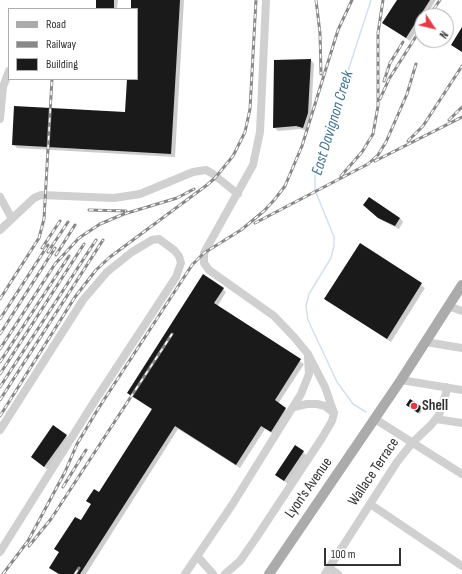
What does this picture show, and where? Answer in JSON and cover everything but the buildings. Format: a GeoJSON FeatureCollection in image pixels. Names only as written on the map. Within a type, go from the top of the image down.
{"type":"FeatureCollection","features":[{"type":"Feature","properties":{"kind":"main road","name":"Wallace Terrace"},"geometry":{"type":"LineString","coordinates":[[375,419],[462,285]]}},
{"type":"Feature","properties":{"kind":"main road","name":"Lyon's Avenue"},"geometry":{"type":"LineString","coordinates":[[269,574],[375,419]]}},
{"type":"Feature","properties":{"kind":"street"},"geometry":{"type":"LineString","coordinates":[[225,574],[240,561],[256,538],[322,438],[334,413],[325,387],[308,354],[294,337],[274,316],[209,270],[204,263],[204,253],[253,165],[260,132],[266,0]]}},
{"type":"Feature","properties":{"kind":"street"},"geometry":{"type":"LineString","coordinates":[[0,119],[3,87],[8,74]]}},
{"type":"Feature","properties":{"kind":"street"},"geometry":{"type":"LineString","coordinates":[[0,230],[34,198],[41,195],[114,198],[140,194],[193,172],[206,170],[214,174],[238,194]]}},
{"type":"Feature","properties":{"kind":"street"},"geometry":{"type":"LineString","coordinates":[[0,197],[12,219]]}},
{"type":"Feature","properties":{"kind":"street"},"geometry":{"type":"LineString","coordinates":[[0,430],[83,300],[107,272],[132,252],[152,240],[158,239],[174,250],[179,256],[181,263],[176,277],[94,402],[0,552]]}},
{"type":"Feature","properties":{"kind":"street"},"geometry":{"type":"LineString","coordinates":[[448,306],[462,311]]}},
{"type":"Feature","properties":{"kind":"street"},"geometry":{"type":"LineString","coordinates":[[426,342],[462,348]]}},
{"type":"Feature","properties":{"kind":"street"},"geometry":{"type":"LineString","coordinates":[[185,574],[198,557],[294,407],[309,374],[308,354]]}},
{"type":"Feature","properties":{"kind":"street"},"geometry":{"type":"LineString","coordinates":[[401,380],[462,390]]}},
{"type":"Feature","properties":{"kind":"street","name":"Wallace Terrace"},"geometry":{"type":"LineString","coordinates":[[327,571],[397,462],[412,443],[436,419],[446,394],[446,387]]}},
{"type":"Feature","properties":{"kind":"street"},"geometry":{"type":"LineString","coordinates":[[294,407],[307,404],[317,404],[325,406],[334,413]]}},
{"type":"Feature","properties":{"kind":"street"},"geometry":{"type":"LineString","coordinates":[[375,419],[462,474]]}},
{"type":"Feature","properties":{"kind":"street"},"geometry":{"type":"LineString","coordinates":[[436,419],[462,423]]}},
{"type":"Feature","properties":{"kind":"street"},"geometry":{"type":"LineString","coordinates":[[370,504],[462,566]]}},
{"type":"Feature","properties":{"kind":"street"},"geometry":{"type":"LineString","coordinates":[[198,557],[213,574]]}},
{"type":"Feature","properties":{"kind":"street"},"geometry":{"type":"LineString","coordinates":[[327,571],[338,574]]}},
{"type":"Feature","properties":{"kind":"waterway","name":"East Davignon Creek"},"geometry":{"type":"LineString","coordinates":[[366,412],[353,404],[337,382],[308,320],[306,306],[309,294],[331,258],[334,245],[334,237],[315,190],[315,173],[371,0]]}},
{"type":"Feature","properties":{"kind":"railway"},"geometry":{"type":"LineString","coordinates":[[0,416],[75,297],[96,270],[110,257],[207,185],[215,178],[233,156],[245,132],[250,109],[256,0]]}},
{"type":"Feature","properties":{"kind":"railway"},"geometry":{"type":"LineString","coordinates":[[316,0],[320,33],[321,74]]}},
{"type":"Feature","properties":{"kind":"railway"},"geometry":{"type":"LineString","coordinates":[[3,574],[28,541],[65,472],[77,444],[98,409],[192,265],[204,253],[241,230],[264,211],[285,186],[302,146],[338,30],[352,0]]}},
{"type":"Feature","properties":{"kind":"railway"},"geometry":{"type":"LineString","coordinates":[[341,176],[362,152],[373,134],[378,106],[378,33],[383,0]]}},
{"type":"Feature","properties":{"kind":"railway"},"geometry":{"type":"LineString","coordinates":[[434,8],[440,0]]}},
{"type":"Feature","properties":{"kind":"railway"},"geometry":{"type":"LineString","coordinates":[[380,99],[389,79],[414,40]]}},
{"type":"Feature","properties":{"kind":"railway"},"geometry":{"type":"LineString","coordinates":[[384,81],[390,63],[403,42]]}},
{"type":"Feature","properties":{"kind":"railway"},"geometry":{"type":"LineString","coordinates":[[255,223],[368,164],[378,155],[386,142],[407,94],[416,64]]}},
{"type":"Feature","properties":{"kind":"railway"},"geometry":{"type":"LineString","coordinates":[[408,141],[423,126],[462,66]]}},
{"type":"Feature","properties":{"kind":"railway"},"geometry":{"type":"LineString","coordinates":[[0,299],[39,238],[44,219],[52,80]]}},
{"type":"Feature","properties":{"kind":"railway"},"geometry":{"type":"LineString","coordinates":[[449,120],[462,107]]}},
{"type":"Feature","properties":{"kind":"railway"},"geometry":{"type":"LineString","coordinates":[[375,161],[462,117]]}},
{"type":"Feature","properties":{"kind":"railway"},"geometry":{"type":"LineString","coordinates":[[0,349],[55,264],[79,238],[100,224],[124,214],[177,198],[194,189]]}},
{"type":"Feature","properties":{"kind":"railway"},"geometry":{"type":"LineString","coordinates":[[89,210],[126,211]]}},
{"type":"Feature","properties":{"kind":"railway"},"geometry":{"type":"LineString","coordinates":[[42,248],[60,221]]}},
{"type":"Feature","properties":{"kind":"railway"},"geometry":{"type":"LineString","coordinates":[[48,252],[68,222]]}},
{"type":"Feature","properties":{"kind":"railway"},"geometry":{"type":"LineString","coordinates":[[56,255],[75,225]]}},
{"type":"Feature","properties":{"kind":"railway"},"geometry":{"type":"LineString","coordinates":[[0,387],[96,240]]}},
{"type":"Feature","properties":{"kind":"railway"},"geometry":{"type":"LineString","coordinates":[[0,400],[103,240]]}},
{"type":"Feature","properties":{"kind":"railway"},"geometry":{"type":"LineString","coordinates":[[0,374],[84,244]]}},
{"type":"Feature","properties":{"kind":"railway"},"geometry":{"type":"LineString","coordinates":[[0,319],[48,245]]}},
{"type":"Feature","properties":{"kind":"railway"},"geometry":{"type":"LineString","coordinates":[[0,334],[55,248]]}},
{"type":"Feature","properties":{"kind":"railway"},"geometry":{"type":"LineString","coordinates":[[0,362],[69,256]]}},
{"type":"Feature","properties":{"kind":"railway"},"geometry":{"type":"LineString","coordinates":[[29,546],[51,519],[172,334]]}},
{"type":"Feature","properties":{"kind":"railway"},"geometry":{"type":"LineString","coordinates":[[63,487],[86,450]]}},
{"type":"Feature","properties":{"kind":"railway"},"geometry":{"type":"LineString","coordinates":[[75,574],[79,568]]}},
{"type":"Feature","properties":{"kind":"place","name":"Shell"},"geometry":{"type":"Point","coordinates":[414,406]}}]}
